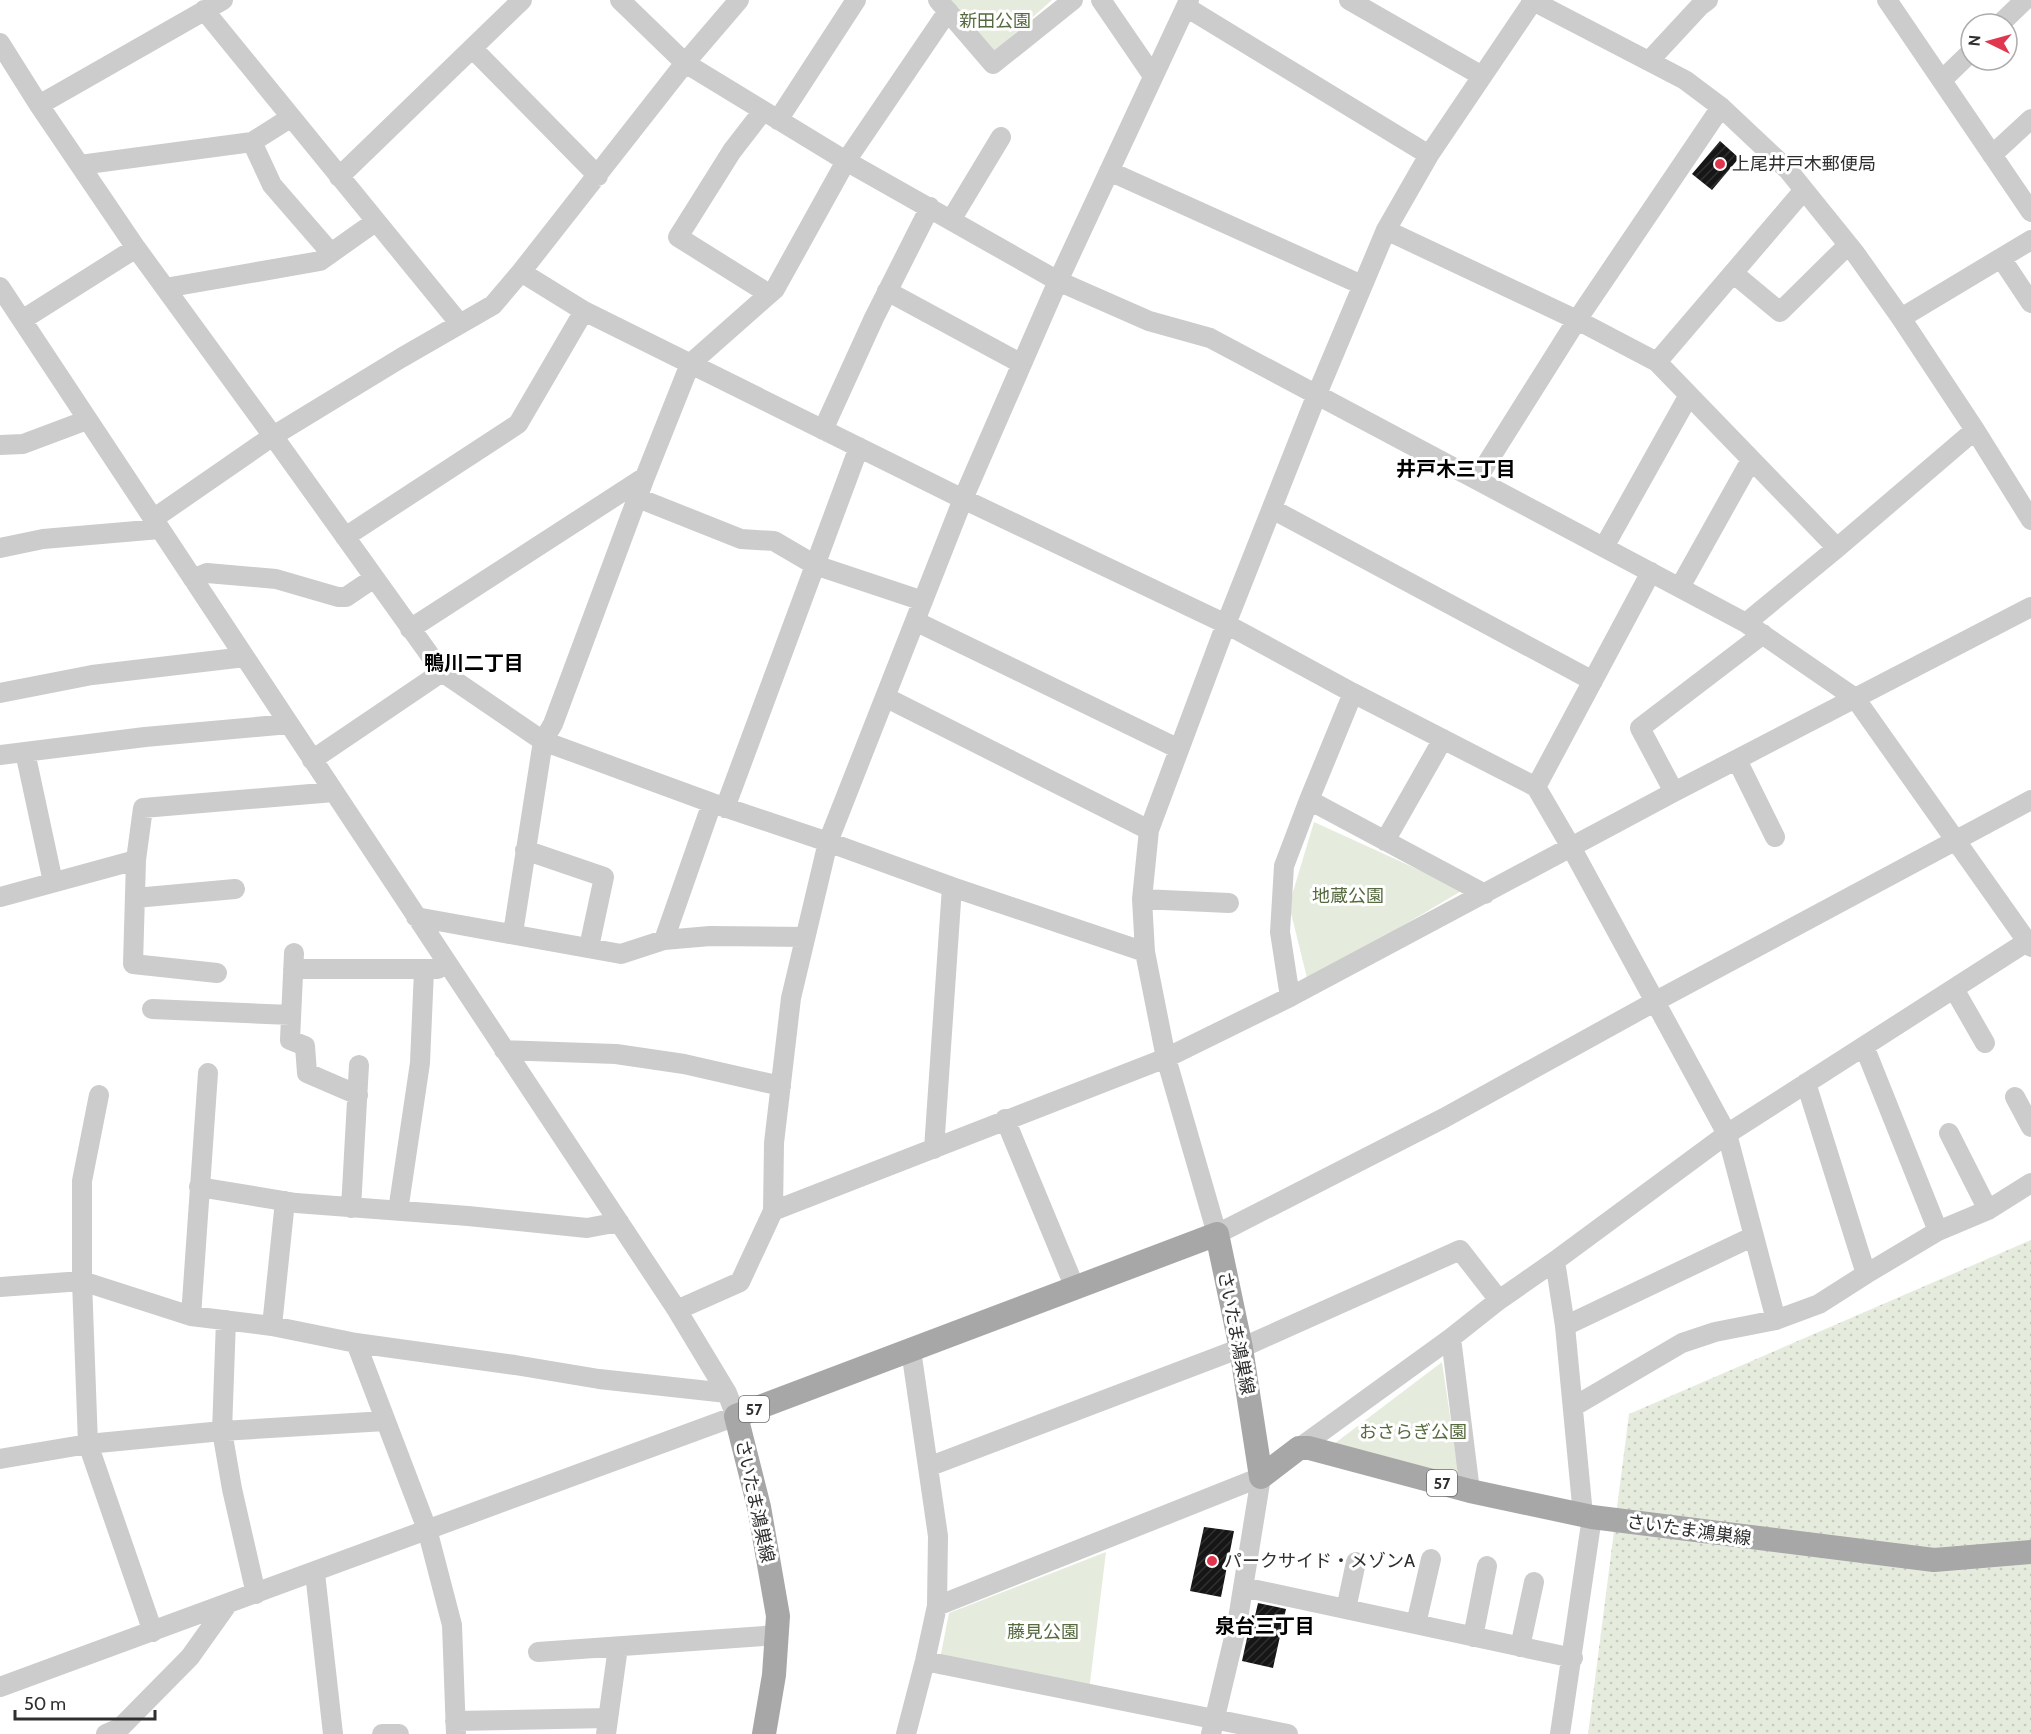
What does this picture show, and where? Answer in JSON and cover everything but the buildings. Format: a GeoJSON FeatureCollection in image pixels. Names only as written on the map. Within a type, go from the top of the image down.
{"type":"FeatureCollection","features":[{"type":"Feature","properties":{"kind":"main road","name":"さいたま鴻巣線"},"geometry":{"type":"LineString","coordinates":[[764,1734],[774,1675],[778,1616],[759,1507],[736,1416],[1217,1234],[1241,1348],[1261,1477]]}},
{"type":"Feature","properties":{"kind":"main road","name":"さいたま鴻巣線"},"geometry":{"type":"LineString","coordinates":[[1299,1448],[1308,1448],[1470,1491],[1588,1516],[1934,1560],[2031,1552]]}},
{"type":"Feature","properties":{"kind":"main road"},"geometry":{"type":"LineString","coordinates":[[1261,1477],[1299,1448]]}},
{"type":"Feature","properties":{"kind":"street"},"geometry":{"type":"LineString","coordinates":[[39,105],[223,0]]}},
{"type":"Feature","properties":{"kind":"street"},"geometry":{"type":"LineString","coordinates":[[339,177],[474,49],[522,0]]}},
{"type":"Feature","properties":{"kind":"street"},"geometry":{"type":"LineString","coordinates":[[620,0],[685,63],[846,161],[1058,281],[1149,321],[1210,338],[1680,587],[1763,634],[1855,698],[2029,944],[1954,989],[1727,1134],[1299,1448]]}},
{"type":"Feature","properties":{"kind":"street"},"geometry":{"type":"LineString","coordinates":[[770,294],[678,237],[732,151],[771,116],[856,0]]}},
{"type":"Feature","properties":{"kind":"street"},"geometry":{"type":"LineString","coordinates":[[513,933],[543,741],[553,724],[645,477],[690,364],[775,289],[846,161],[943,5],[993,64],[1073,0]]}},
{"type":"Feature","properties":{"kind":"street"},"geometry":{"type":"LineString","coordinates":[[1101,0],[1153,76]]}},
{"type":"Feature","properties":{"kind":"street"},"geometry":{"type":"LineString","coordinates":[[1349,0],[1482,76]]}},
{"type":"Feature","properties":{"kind":"street"},"geometry":{"type":"LineString","coordinates":[[2031,520],[1901,318],[1848,245],[1788,170],[1721,107],[1685,80],[1532,0],[1429,156],[1386,230],[1317,394],[1226,624],[1149,830],[1142,900],[1145,952],[1166,1058],[1217,1234],[1444,1118],[1656,1001],[2031,800]]}},
{"type":"Feature","properties":{"kind":"street"},"geometry":{"type":"LineString","coordinates":[[1887,0],[2031,212]]}},
{"type":"Feature","properties":{"kind":"street"},"geometry":{"type":"LineString","coordinates":[[2012,12],[2025,0]]}},
{"type":"Feature","properties":{"kind":"street"},"geometry":{"type":"LineString","coordinates":[[0,548],[43,539],[156,524],[273,436],[494,305],[736,1]]}},
{"type":"Feature","properties":{"kind":"street"},"geometry":{"type":"LineString","coordinates":[[1649,61],[1701,2]]}},
{"type":"Feature","properties":{"kind":"street"},"geometry":{"type":"LineString","coordinates":[[677,1311],[740,1282],[773,1211],[774,1143],[790,998],[828,842],[963,499],[1058,281],[1187,4],[1429,156]]}},
{"type":"Feature","properties":{"kind":"street"},"geometry":{"type":"LineString","coordinates":[[204,10],[460,324]]}},
{"type":"Feature","properties":{"kind":"street"},"geometry":{"type":"LineString","coordinates":[[0,43],[136,248],[442,672],[543,741],[719,806],[1145,952]]}},
{"type":"Feature","properties":{"kind":"street"},"geometry":{"type":"LineString","coordinates":[[474,49],[598,176]]}},
{"type":"Feature","properties":{"kind":"street"},"geometry":{"type":"LineString","coordinates":[[1942,80],[1959,64]]}},
{"type":"Feature","properties":{"kind":"street"},"geometry":{"type":"LineString","coordinates":[[1477,479],[1577,320],[1721,107]]}},
{"type":"Feature","properties":{"kind":"street"},"geometry":{"type":"LineString","coordinates":[[80,165],[252,142],[290,118]]}},
{"type":"Feature","properties":{"kind":"street"},"geometry":{"type":"LineString","coordinates":[[1992,155],[2031,119]]}},
{"type":"Feature","properties":{"kind":"street"},"geometry":{"type":"LineString","coordinates":[[951,220],[1000,137]]}},
{"type":"Feature","properties":{"kind":"street"},"geometry":{"type":"LineString","coordinates":[[252,142],[272,185],[331,253]]}},
{"type":"Feature","properties":{"kind":"street"},"geometry":{"type":"LineString","coordinates":[[1109,171],[1362,285]]}},
{"type":"Feature","properties":{"kind":"street"},"geometry":{"type":"LineString","coordinates":[[1657,362],[1804,190]]}},
{"type":"Feature","properties":{"kind":"street"},"geometry":{"type":"LineString","coordinates":[[823,430],[887,291],[930,207]]}},
{"type":"Feature","properties":{"kind":"street"},"geometry":{"type":"LineString","coordinates":[[165,288],[320,261],[375,222]]}},
{"type":"Feature","properties":{"kind":"street"},"geometry":{"type":"LineString","coordinates":[[1386,230],[1577,320],[1657,362],[1837,548]]}},
{"type":"Feature","properties":{"kind":"street"},"geometry":{"type":"LineString","coordinates":[[1901,318],[2031,240]]}},
{"type":"Feature","properties":{"kind":"street"},"geometry":{"type":"LineString","coordinates":[[1733,273],[1780,312],[1848,245]]}},
{"type":"Feature","properties":{"kind":"street"},"geometry":{"type":"LineString","coordinates":[[22,320],[136,248]]}},
{"type":"Feature","properties":{"kind":"street"},"geometry":{"type":"LineString","coordinates":[[2001,258],[2031,303]]}},
{"type":"Feature","properties":{"kind":"street"},"geometry":{"type":"LineString","coordinates":[[521,272],[584,311],[963,499],[1226,624],[1353,693],[1536,787],[1656,1001],[1727,1134],[1776,1320]]}},
{"type":"Feature","properties":{"kind":"street"},"geometry":{"type":"LineString","coordinates":[[887,291],[1022,364]]}},
{"type":"Feature","properties":{"kind":"street"},"geometry":{"type":"LineString","coordinates":[[0,1687],[315,1573],[427,1529],[736,1416],[727,1393],[619,1222],[22,320],[3,298]]}},
{"type":"Feature","properties":{"kind":"street"},"geometry":{"type":"LineString","coordinates":[[345,537],[518,424],[584,311]]}},
{"type":"Feature","properties":{"kind":"street"},"geometry":{"type":"LineString","coordinates":[[1604,547],[1689,395]]}},
{"type":"Feature","properties":{"kind":"street"},"geometry":{"type":"LineString","coordinates":[[0,445],[23,444],[87,420]]}},
{"type":"Feature","properties":{"kind":"street"},"geometry":{"type":"LineString","coordinates":[[1746,623],[1975,430]]}},
{"type":"Feature","properties":{"kind":"street"},"geometry":{"type":"LineString","coordinates":[[664,940],[815,565],[859,447]]}},
{"type":"Feature","properties":{"kind":"street"},"geometry":{"type":"LineString","coordinates":[[1680,587],[1751,460]]}},
{"type":"Feature","properties":{"kind":"street"},"geometry":{"type":"LineString","coordinates":[[410,629],[645,477]]}},
{"type":"Feature","properties":{"kind":"street"},"geometry":{"type":"LineString","coordinates":[[638,498],[741,539],[774,541],[815,565],[923,601]]}},
{"type":"Feature","properties":{"kind":"street"},"geometry":{"type":"LineString","coordinates":[[1272,509],[1593,681]]}},
{"type":"Feature","properties":{"kind":"street"},"geometry":{"type":"LineString","coordinates":[[1536,787],[1651,572]]}},
{"type":"Feature","properties":{"kind":"street"},"geometry":{"type":"LineString","coordinates":[[193,579],[207,573],[276,579],[338,597],[346,597],[374,578]]}},
{"type":"Feature","properties":{"kind":"street"},"geometry":{"type":"LineString","coordinates":[[773,1211],[1166,1058],[1290,997],[1674,792],[2031,607]]}},
{"type":"Feature","properties":{"kind":"street"},"geometry":{"type":"LineString","coordinates":[[915,621],[1179,749]]}},
{"type":"Feature","properties":{"kind":"street"},"geometry":{"type":"LineString","coordinates":[[1674,792],[1640,728],[1763,634]]}},
{"type":"Feature","properties":{"kind":"street"},"geometry":{"type":"LineString","coordinates":[[0,693],[92,675],[245,657]]}},
{"type":"Feature","properties":{"kind":"street"},"geometry":{"type":"LineString","coordinates":[[312,760],[442,672]]}},
{"type":"Feature","properties":{"kind":"street"},"geometry":{"type":"LineString","coordinates":[[1290,997],[1280,932],[1284,866],[1353,693]]}},
{"type":"Feature","properties":{"kind":"street"},"geometry":{"type":"LineString","coordinates":[[885,697],[1149,830]]}},
{"type":"Feature","properties":{"kind":"street"},"geometry":{"type":"LineString","coordinates":[[0,755],[145,737],[289,724]]}},
{"type":"Feature","properties":{"kind":"street"},"geometry":{"type":"LineString","coordinates":[[1385,841],[1443,739]]}},
{"type":"Feature","properties":{"kind":"street"},"geometry":{"type":"LineString","coordinates":[[25,752],[53,882]]}},
{"type":"Feature","properties":{"kind":"street"},"geometry":{"type":"LineString","coordinates":[[1737,759],[1775,837]]}},
{"type":"Feature","properties":{"kind":"street"},"geometry":{"type":"LineString","coordinates":[[217,973],[133,964],[136,860],[143,808],[334,792]]}},
{"type":"Feature","properties":{"kind":"street"},"geometry":{"type":"LineString","coordinates":[[1309,800],[1485,894]]}},
{"type":"Feature","properties":{"kind":"street"},"geometry":{"type":"LineString","coordinates":[[525,850],[604,877],[589,948]]}},
{"type":"Feature","properties":{"kind":"street"},"geometry":{"type":"LineString","coordinates":[[0,897],[136,860]]}},
{"type":"Feature","properties":{"kind":"street"},"geometry":{"type":"LineString","coordinates":[[934,1149],[952,887]]}},
{"type":"Feature","properties":{"kind":"street"},"geometry":{"type":"LineString","coordinates":[[135,898],[235,889]]}},
{"type":"Feature","properties":{"kind":"street"},"geometry":{"type":"LineString","coordinates":[[1142,900],[1229,903]]}},
{"type":"Feature","properties":{"kind":"street"},"geometry":{"type":"LineString","coordinates":[[416,917],[621,954],[664,940],[710,936],[806,937]]}},
{"type":"Feature","properties":{"kind":"street"},"geometry":{"type":"LineString","coordinates":[[358,1095],[307,1072],[305,1046],[290,1040],[294,961],[424,970],[450,968]]}},
{"type":"Feature","properties":{"kind":"street"},"geometry":{"type":"LineString","coordinates":[[398,1211],[420,1063],[424,970]]}},
{"type":"Feature","properties":{"kind":"street"},"geometry":{"type":"LineString","coordinates":[[1954,989],[1985,1043]]}},
{"type":"Feature","properties":{"kind":"street"},"geometry":{"type":"LineString","coordinates":[[152,1009],[291,1015]]}},
{"type":"Feature","properties":{"kind":"street"},"geometry":{"type":"LineString","coordinates":[[1864,1046],[1938,1231]]}},
{"type":"Feature","properties":{"kind":"street"},"geometry":{"type":"LineString","coordinates":[[504,1050],[616,1054],[684,1064],[781,1086]]}},
{"type":"Feature","properties":{"kind":"street"},"geometry":{"type":"LineString","coordinates":[[351,1208],[359,1065]]}},
{"type":"Feature","properties":{"kind":"street"},"geometry":{"type":"LineString","coordinates":[[191,1316],[208,1073]]}},
{"type":"Feature","properties":{"kind":"street"},"geometry":{"type":"LineString","coordinates":[[1806,1083],[1866,1274]]}},
{"type":"Feature","properties":{"kind":"street"},"geometry":{"type":"LineString","coordinates":[[99,1095],[82,1181],[82,1281],[88,1444],[153,1632]]}},
{"type":"Feature","properties":{"kind":"street"},"geometry":{"type":"LineString","coordinates":[[2015,1097],[2031,1127]]}},
{"type":"Feature","properties":{"kind":"street"},"geometry":{"type":"LineString","coordinates":[[1005,1119],[1075,1288]]}},
{"type":"Feature","properties":{"kind":"street"},"geometry":{"type":"LineString","coordinates":[[1949,1133],[1988,1210]]}},
{"type":"Feature","properties":{"kind":"street"},"geometry":{"type":"LineString","coordinates":[[1573,1407],[1682,1343],[1715,1332],[1776,1320],[1819,1304],[1938,1231],[1988,1210],[2031,1183]]}},
{"type":"Feature","properties":{"kind":"street"},"geometry":{"type":"LineString","coordinates":[[199,1187],[285,1202],[587,1228],[619,1222]]}},
{"type":"Feature","properties":{"kind":"street"},"geometry":{"type":"LineString","coordinates":[[272,1326],[285,1202]]}},
{"type":"Feature","properties":{"kind":"street"},"geometry":{"type":"LineString","coordinates":[[1565,1326],[1754,1236]]}},
{"type":"Feature","properties":{"kind":"street"},"geometry":{"type":"LineString","coordinates":[[928,1467],[1241,1348],[1460,1250],[1499,1300]]}},
{"type":"Feature","properties":{"kind":"street"},"geometry":{"type":"LineString","coordinates":[[1555,1262],[1588,1516],[1573,1658],[1560,1734]]}},
{"type":"Feature","properties":{"kind":"street"},"geometry":{"type":"LineString","coordinates":[[0,1287],[82,1281],[191,1316],[272,1326],[356,1342],[599,1379],[727,1393]]}},
{"type":"Feature","properties":{"kind":"street"},"geometry":{"type":"LineString","coordinates":[[226,1320],[222,1431],[232,1490],[256,1594]]}},
{"type":"Feature","properties":{"kind":"street"},"geometry":{"type":"LineString","coordinates":[[1451,1338],[1470,1491]]}},
{"type":"Feature","properties":{"kind":"street"},"geometry":{"type":"LineString","coordinates":[[356,1342],[427,1529],[452,1625],[456,1727],[607,1726],[618,1647]]}},
{"type":"Feature","properties":{"kind":"street"},"geometry":{"type":"LineString","coordinates":[[906,1734],[937,1606],[938,1536],[911,1350]]}},
{"type":"Feature","properties":{"kind":"street"},"geometry":{"type":"LineString","coordinates":[[0,1459],[88,1444],[222,1431],[385,1421]]}},
{"type":"Feature","properties":{"kind":"street"},"geometry":{"type":"LineString","coordinates":[[937,1606],[1261,1477]]}},
{"type":"Feature","properties":{"kind":"street"},"geometry":{"type":"LineString","coordinates":[[1212,1726],[1237,1625],[1261,1477]]}},
{"type":"Feature","properties":{"kind":"street"},"geometry":{"type":"LineString","coordinates":[[1416,1624],[1431,1559]]}},
{"type":"Feature","properties":{"kind":"street"},"geometry":{"type":"LineString","coordinates":[[1346,1609],[1356,1562]]}},
{"type":"Feature","properties":{"kind":"street"},"geometry":{"type":"LineString","coordinates":[[1473,1636],[1487,1566]]}},
{"type":"Feature","properties":{"kind":"street"},"geometry":{"type":"LineString","coordinates":[[315,1573],[333,1734]]}},
{"type":"Feature","properties":{"kind":"street"},"geometry":{"type":"LineString","coordinates":[[1520,1647],[1534,1582]]}},
{"type":"Feature","properties":{"kind":"street"},"geometry":{"type":"LineString","coordinates":[[1243,1587],[1573,1658]]}},
{"type":"Feature","properties":{"kind":"street"},"geometry":{"type":"LineString","coordinates":[[117,1732],[190,1657],[227,1605]]}},
{"type":"Feature","properties":{"kind":"street"},"geometry":{"type":"LineString","coordinates":[[538,1652],[777,1635]]}},
{"type":"Feature","properties":{"kind":"street"},"geometry":{"type":"LineString","coordinates":[[925,1661],[1212,1726],[1288,1734]]}},
{"type":"Feature","properties":{"kind":"street"},"geometry":{"type":"LineString","coordinates":[[382,1734],[399,1734]]}},
{"type":"Feature","properties":{"kind":"green space","name":"新田公園"},"geometry":{"type":"Polygon","coordinates":[[[948,0],[1052,0],[994,52],[948,0]]]}},
{"type":"Feature","properties":{"kind":"green space","name":"地蔵公園"},"geometry":{"type":"Polygon","coordinates":[[[1314,822],[1463,890],[1308,982],[1289,905],[1314,822]]]}},
{"type":"Feature","properties":{"kind":"green space"},"geometry":{"type":"Polygon","coordinates":[[[2031,1240],[2031,1734],[1588,1734],[1629,1414],[2031,1240]]]}},
{"type":"Feature","properties":{"kind":"green space","name":"おさらぎ公園"},"geometry":{"type":"Polygon","coordinates":[[[1442,1362],[1460,1483],[1326,1450],[1442,1362]]]}},
{"type":"Feature","properties":{"kind":"green space","name":"藤見公園"},"geometry":{"type":"Polygon","coordinates":[[[1106,1552],[1089,1691],[937,1674],[949,1613],[1106,1552]]]}},
{"type":"Feature","properties":{"kind":"place","name":"上尾井戸木郵便局"},"geometry":{"type":"Point","coordinates":[1720,164]}},
{"type":"Feature","properties":{"kind":"place","name":"パークサイド・メゾンA"},"geometry":{"type":"Point","coordinates":[1212,1561]}},
{"type":"Feature","properties":{"kind":"district","name":"井戸木三丁目"},"geometry":{"type":"Point","coordinates":[1456,469]}},
{"type":"Feature","properties":{"kind":"district","name":"鴨川二丁目"},"geometry":{"type":"Point","coordinates":[474,663]}},
{"type":"Feature","properties":{"kind":"district","name":"泉台三丁目"},"geometry":{"type":"Point","coordinates":[1265,1626]}}]}
